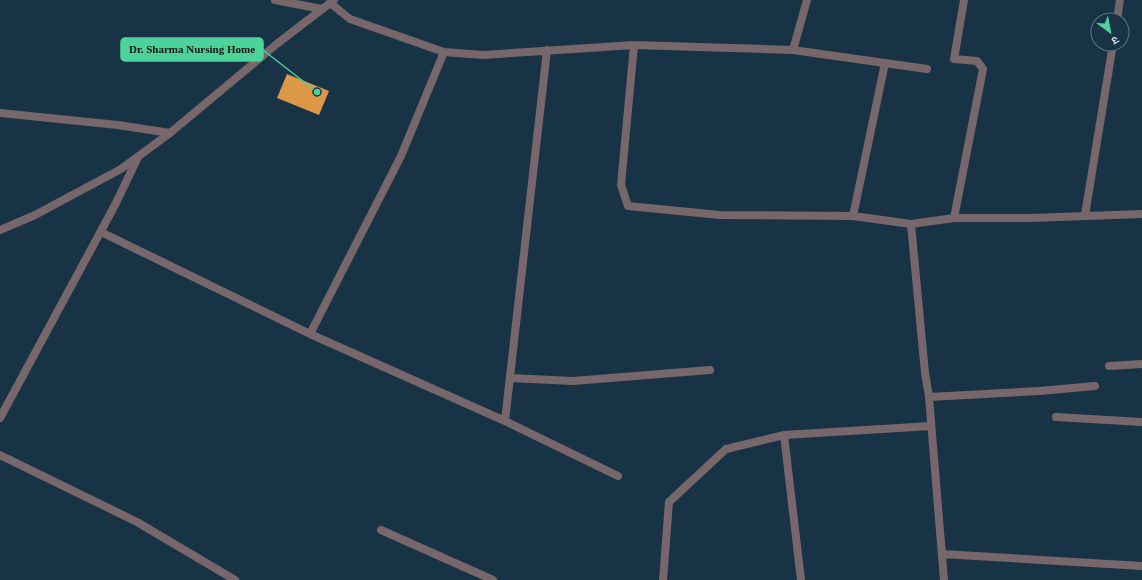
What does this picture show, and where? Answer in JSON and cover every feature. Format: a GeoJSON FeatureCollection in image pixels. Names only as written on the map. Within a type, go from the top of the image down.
{"type":"FeatureCollection","features":[{"type":"Feature","properties":{"kind":"street"},"geometry":{"type":"LineString","coordinates":[[275,0],[322,9]]}},
{"type":"Feature","properties":{"kind":"street"},"geometry":{"type":"LineString","coordinates":[[793,50],[807,0]]}},
{"type":"Feature","properties":{"kind":"street"},"geometry":{"type":"LineString","coordinates":[[954,218],[983,69],[977,61],[954,59],[964,0]]}},
{"type":"Feature","properties":{"kind":"street"},"geometry":{"type":"LineString","coordinates":[[1118,12],[1120,0]]}},
{"type":"Feature","properties":{"kind":"street"},"geometry":{"type":"LineString","coordinates":[[0,230],[42,212],[121,169],[170,133],[278,43],[332,1],[350,19],[444,52],[483,55],[634,45],[793,50],[927,69]]}},
{"type":"Feature","properties":{"kind":"street"},"geometry":{"type":"LineString","coordinates":[[634,45],[621,185],[628,206],[720,215],[853,216],[911,224],[954,218],[1031,218],[1142,214]]}},
{"type":"Feature","properties":{"kind":"street"},"geometry":{"type":"LineString","coordinates":[[505,421],[547,50]]}},
{"type":"Feature","properties":{"kind":"street"},"geometry":{"type":"LineString","coordinates":[[310,334],[400,156],[444,52]]}},
{"type":"Feature","properties":{"kind":"street"},"geometry":{"type":"LineString","coordinates":[[1085,215],[1112,52]]}},
{"type":"Feature","properties":{"kind":"street"},"geometry":{"type":"LineString","coordinates":[[853,216],[885,63]]}},
{"type":"Feature","properties":{"kind":"street"},"geometry":{"type":"LineString","coordinates":[[0,113],[118,125],[170,133]]}},
{"type":"Feature","properties":{"kind":"street"},"geometry":{"type":"LineString","coordinates":[[0,418],[101,232],[138,157]]}},
{"type":"Feature","properties":{"kind":"street"},"geometry":{"type":"LineString","coordinates":[[911,224],[925,373],[929,397],[944,580]]}},
{"type":"Feature","properties":{"kind":"street"},"geometry":{"type":"LineString","coordinates":[[101,232],[310,334],[505,421],[618,476]]}},
{"type":"Feature","properties":{"kind":"street"},"geometry":{"type":"LineString","coordinates":[[1109,366],[1142,364]]}},
{"type":"Feature","properties":{"kind":"street"},"geometry":{"type":"LineString","coordinates":[[510,378],[573,381],[710,370]]}},
{"type":"Feature","properties":{"kind":"street"},"geometry":{"type":"LineString","coordinates":[[929,397],[1039,392],[1095,386]]}},
{"type":"Feature","properties":{"kind":"street"},"geometry":{"type":"LineString","coordinates":[[1056,417],[1142,422]]}},
{"type":"Feature","properties":{"kind":"street"},"geometry":{"type":"LineString","coordinates":[[664,580],[670,502],[726,449],[784,435],[931,426]]}},
{"type":"Feature","properties":{"kind":"street"},"geometry":{"type":"LineString","coordinates":[[784,435],[800,580]]}},
{"type":"Feature","properties":{"kind":"street"},"geometry":{"type":"LineString","coordinates":[[0,455],[137,522],[236,580]]}},
{"type":"Feature","properties":{"kind":"street"},"geometry":{"type":"LineString","coordinates":[[381,530],[493,580]]}},
{"type":"Feature","properties":{"kind":"street"},"geometry":{"type":"LineString","coordinates":[[942,554],[1142,566]]}},
{"type":"Feature","properties":{"kind":"building"},"geometry":{"type":"Polygon","coordinates":[[[287,74],[329,91],[319,115],[277,98],[287,74]]]}},
{"type":"Feature","properties":{"kind":"place","name":"Dr. Sharma Nursing Home"},"geometry":{"type":"Point","coordinates":[317,92]}}]}
